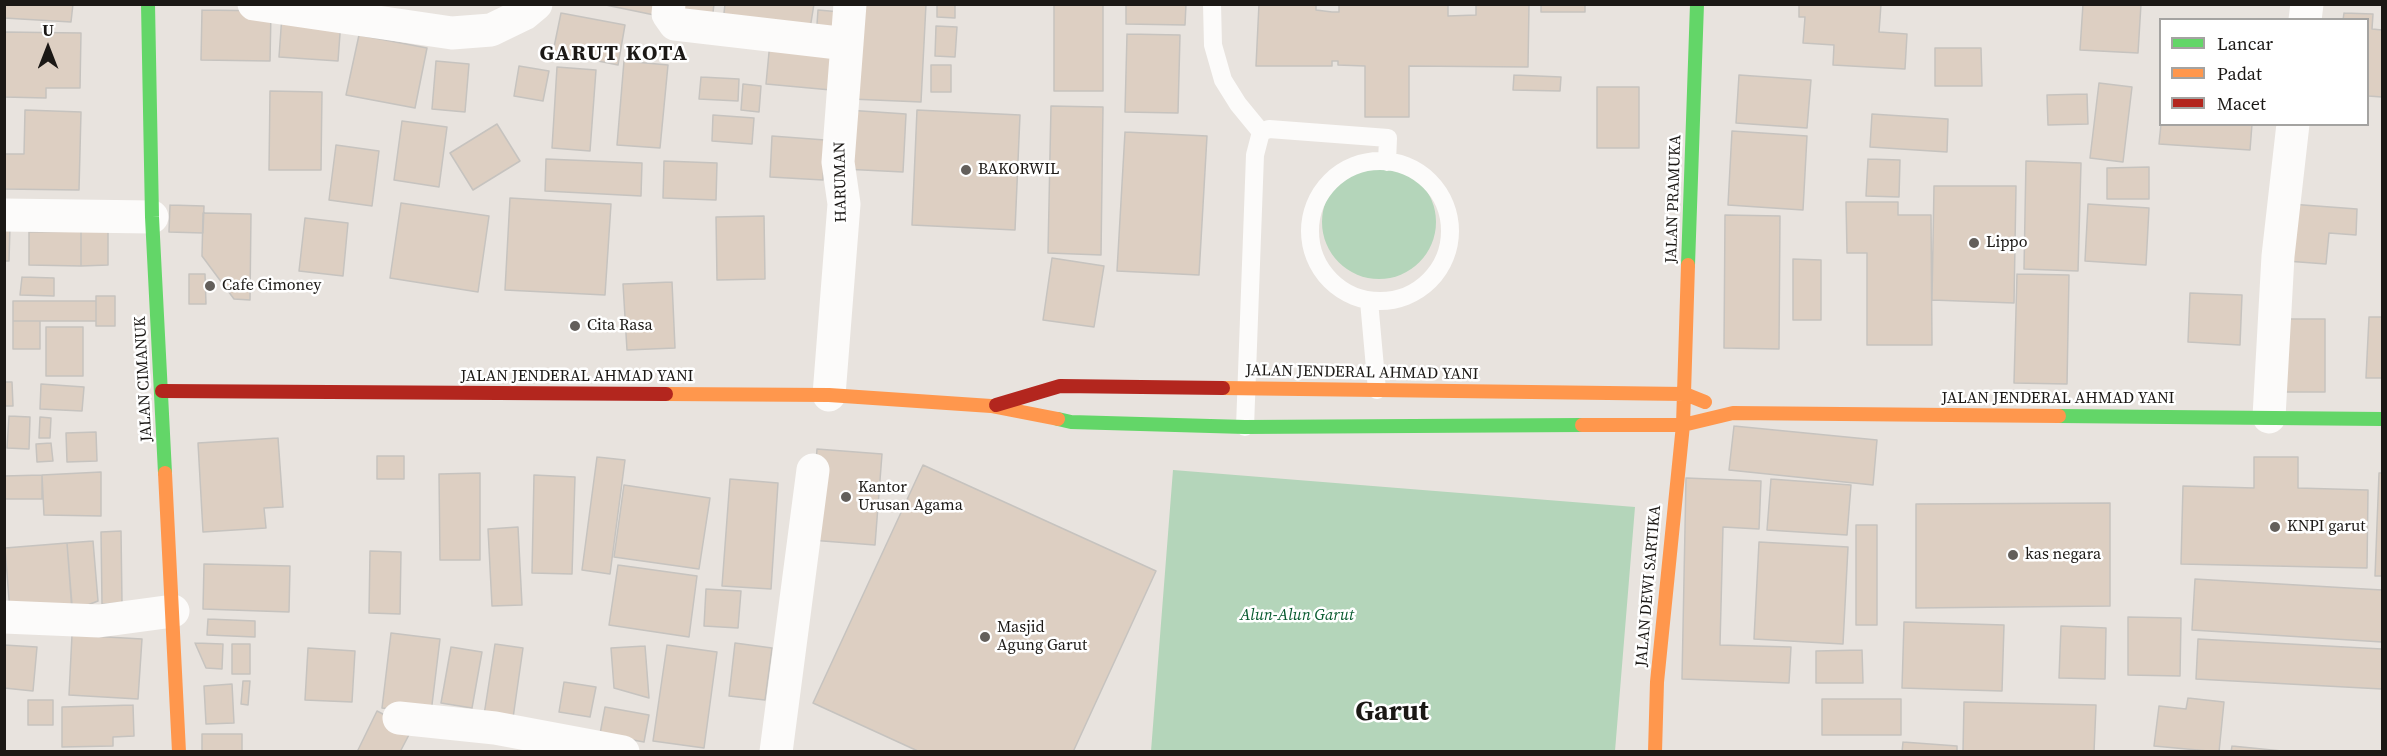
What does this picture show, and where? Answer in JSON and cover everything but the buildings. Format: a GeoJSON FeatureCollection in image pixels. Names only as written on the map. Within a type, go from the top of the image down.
{"type":"FeatureCollection","features":[{"type":"Feature","properties":{"kind":"main road","name":"JALAN CIMANUK"},"geometry":{"type":"LineString","coordinates":[[148,4],[152,217],[180,752]]}},
{"type":"Feature","properties":{"kind":"main road","name":"JALAN PRAMUKA"},"geometry":{"type":"LineString","coordinates":[[1683,425],[1697,4]]}},
{"type":"Feature","properties":{"kind":"main road","name":"JALAN JENDERAL AHMAD YANI"},"geometry":{"type":"LineString","coordinates":[[991,406],[1060,386],[1685,394],[1733,413]]}},
{"type":"Feature","properties":{"kind":"main road","name":"JALAN JENDERAL AHMAD YANI"},"geometry":{"type":"LineString","coordinates":[[162,391],[829,395],[991,406],[1071,422],[1245,427],[1683,425],[1733,413],[2382,419]]}},
{"type":"Feature","properties":{"kind":"main road","name":"JALAN DEWI SARTIKA"},"geometry":{"type":"LineString","coordinates":[[1655,752],[1657,682],[1683,425]]}},
{"type":"Feature","properties":{"kind":"street"},"geometry":{"type":"LineString","coordinates":[[254,4],[452,33],[491,30],[524,14],[536,4]]}},
{"type":"Feature","properties":{"kind":"street"},"geometry":{"type":"LineString","coordinates":[[669,4],[668,14],[675,24],[847,44]]}},
{"type":"Feature","properties":{"kind":"street","name":"HARUMAN"},"geometry":{"type":"LineString","coordinates":[[829,395],[844,204],[838,162],[850,4]]}},
{"type":"Feature","properties":{"kind":"street"},"geometry":{"type":"LineString","coordinates":[[2269,417],[2278,256],[2293,126]]}},
{"type":"Feature","properties":{"kind":"street"},"geometry":{"type":"LineString","coordinates":[[4,215],[152,217]]}},
{"type":"Feature","properties":{"kind":"street"},"geometry":{"type":"LineString","coordinates":[[776,752],[813,470]]}},
{"type":"Feature","properties":{"kind":"street"},"geometry":{"type":"LineString","coordinates":[[4,617],[99,621],[173,611]]}},
{"type":"Feature","properties":{"kind":"street"},"geometry":{"type":"LineString","coordinates":[[399,718],[495,728],[623,752]]}},
{"type":"Feature","properties":{"kind":"lane"},"geometry":{"type":"LineString","coordinates":[[1212,4],[1213,45],[1222,80],[1238,104],[1262,132]]}},
{"type":"Feature","properties":{"kind":"lane"},"geometry":{"type":"LineString","coordinates":[[1245,427],[1255,155],[1262,132],[1269,129],[1388,138],[1387,162]]}},
{"type":"Feature","properties":{"kind":"lane"},"geometry":{"type":"LineString","coordinates":[[1369,161],[1403,164],[1431,182],[1449,212],[1450,247],[1434,278],[1401,297],[1369,301],[1338,289],[1316,264],[1308,231],[1316,199],[1338,173],[1369,161]]}},
{"type":"Feature","properties":{"kind":"lane"},"geometry":{"type":"LineString","coordinates":[[1369,301],[1377,390]]}},
{"type":"Feature","properties":{"kind":"green space"},"geometry":{"type":"Polygon","coordinates":[[[1379,165],[1401,170],[1419,182],[1431,200],[1436,222],[1431,244],[1419,262],[1401,274],[1379,279],[1357,274],[1339,262],[1327,244],[1322,222],[1327,200],[1339,182],[1357,170],[1379,165]]]}},
{"type":"Feature","properties":{"kind":"green space","name":"Alun-Alun Garut"},"geometry":{"type":"Polygon","coordinates":[[[1173,470],[1635,507],[1615,751],[1151,751],[1173,470]]]}},
{"type":"Feature","properties":{"kind":"traffic: fast"},"geometry":{"type":"LineString","coordinates":[[148,4],[152,217],[165,473]]}},
{"type":"Feature","properties":{"kind":"traffic: fast"},"geometry":{"type":"LineString","coordinates":[[1688,265],[1697,4]]}},
{"type":"Feature","properties":{"kind":"traffic: fast"},"geometry":{"type":"LineString","coordinates":[[2059,416],[2382,419]]}},
{"type":"Feature","properties":{"kind":"traffic: fast"},"geometry":{"type":"LineString","coordinates":[[1058,419],[1071,422],[1245,427],[1582,425]]}},
{"type":"Feature","properties":{"kind":"traffic: slow"},"geometry":{"type":"LineString","coordinates":[[1655,752],[1657,682],[1683,425],[1688,265]]}},
{"type":"Feature","properties":{"kind":"traffic: slow"},"geometry":{"type":"LineString","coordinates":[[1223,388],[1685,394],[1705,402]]}},
{"type":"Feature","properties":{"kind":"traffic: slow"},"geometry":{"type":"LineString","coordinates":[[666,394],[829,395],[991,406],[1058,419]]}},
{"type":"Feature","properties":{"kind":"traffic: slow"},"geometry":{"type":"LineString","coordinates":[[1582,425],[1683,425],[1733,413],[2059,416]]}},
{"type":"Feature","properties":{"kind":"traffic: slow"},"geometry":{"type":"LineString","coordinates":[[165,473],[179,752]]}},
{"type":"Feature","properties":{"kind":"traffic: jam"},"geometry":{"type":"LineString","coordinates":[[996,405],[1060,386],[1223,388]]}},
{"type":"Feature","properties":{"kind":"traffic: jam"},"geometry":{"type":"LineString","coordinates":[[162,391],[666,394]]}},
{"type":"Feature","properties":{"kind":"place","name":"BAKORWIL"},"geometry":{"type":"Point","coordinates":[966,170]}},
{"type":"Feature","properties":{"kind":"place","name":"Lippo"},"geometry":{"type":"Point","coordinates":[1974,243]}},
{"type":"Feature","properties":{"kind":"place","name":"Cafe Cimoney"},"geometry":{"type":"Point","coordinates":[210,286]}},
{"type":"Feature","properties":{"kind":"place","name":"Cita Rasa"},"geometry":{"type":"Point","coordinates":[575,326]}},
{"type":"Feature","properties":{"kind":"place","name":"Kantor Urusan Agama"},"geometry":{"type":"Point","coordinates":[846,497]}},
{"type":"Feature","properties":{"kind":"place","name":"KNPI garut"},"geometry":{"type":"Point","coordinates":[2275,527]}},
{"type":"Feature","properties":{"kind":"place","name":"kas negara"},"geometry":{"type":"Point","coordinates":[2013,555]}},
{"type":"Feature","properties":{"kind":"place","name":"Masjid Agung Garut"},"geometry":{"type":"Point","coordinates":[985,637]}},
{"type":"Feature","properties":{"kind":"district","name":"GARUT KOTA"},"geometry":{"type":"Point","coordinates":[614,54]}},
{"type":"Feature","properties":{"kind":"district","name":"Garut"},"geometry":{"type":"Point","coordinates":[1392,713]}}]}
